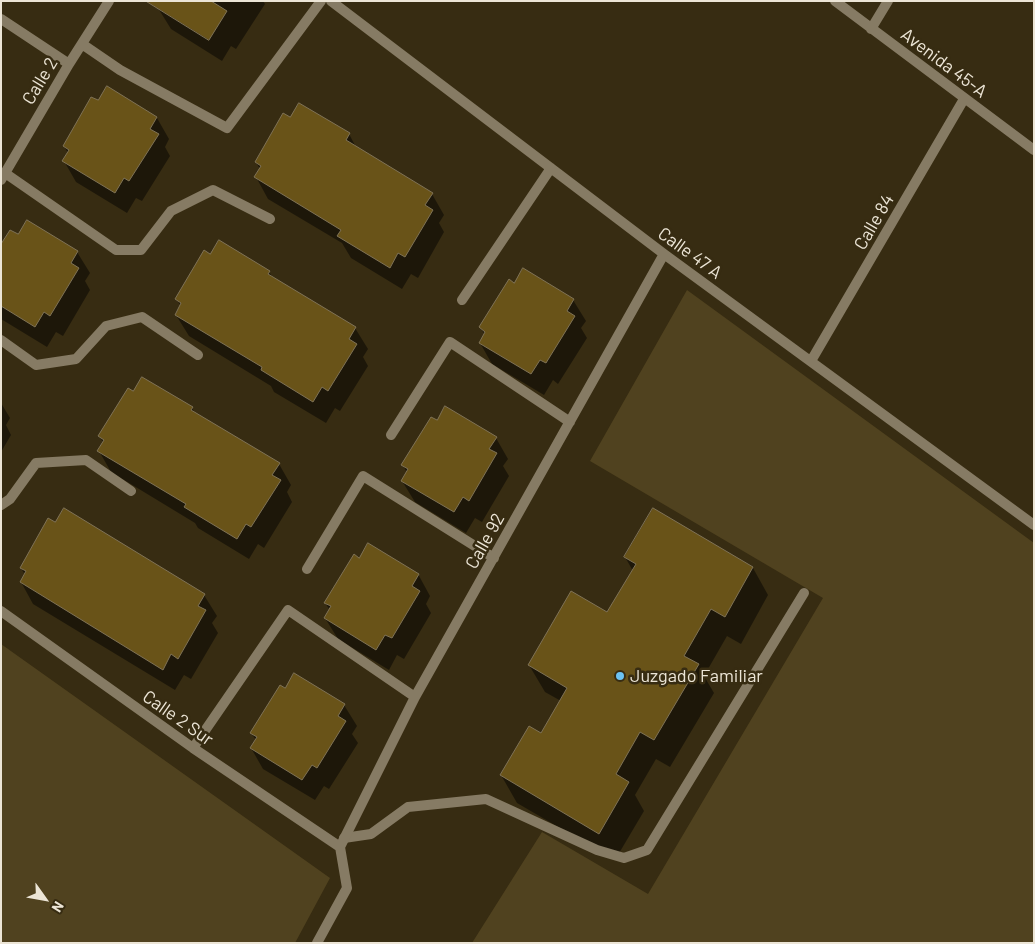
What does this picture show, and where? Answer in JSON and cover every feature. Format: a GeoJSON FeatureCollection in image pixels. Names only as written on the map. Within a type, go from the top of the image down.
{"type":"FeatureCollection","features":[{"type":"Feature","properties":{"kind":"street","name":"Calle 2"},"geometry":{"type":"LineString","coordinates":[[3,176],[108,1]]}},
{"type":"Feature","properties":{"kind":"street"},"geometry":{"type":"LineString","coordinates":[[82,44],[120,70],[227,128],[321,1]]}},
{"type":"Feature","properties":{"kind":"street","name":"Calle 47 A"},"geometry":{"type":"LineString","coordinates":[[331,1],[664,254],[1034,525]]}},
{"type":"Feature","properties":{"kind":"street","name":"Avenida 45-A"},"geometry":{"type":"LineString","coordinates":[[835,1],[1034,150]]}},
{"type":"Feature","properties":{"kind":"street"},"geometry":{"type":"LineString","coordinates":[[871,29],[888,1]]}},
{"type":"Feature","properties":{"kind":"street"},"geometry":{"type":"LineString","coordinates":[[1,19],[69,64]]}},
{"type":"Feature","properties":{"kind":"street","name":"Calle 84"},"geometry":{"type":"LineString","coordinates":[[811,361],[964,99]]}},
{"type":"Feature","properties":{"kind":"street"},"geometry":{"type":"LineString","coordinates":[[462,300],[551,168]]}},
{"type":"Feature","properties":{"kind":"street"},"geometry":{"type":"LineString","coordinates":[[3,176],[116,250],[142,250],[171,211],[213,190],[270,219]]}},
{"type":"Feature","properties":{"kind":"street","name":"Calle 92"},"geometry":{"type":"LineString","coordinates":[[342,842],[416,697],[664,254]]}},
{"type":"Feature","properties":{"kind":"street"},"geometry":{"type":"LineString","coordinates":[[1,340],[36,365],[76,359],[106,326],[142,318],[198,355]]}},
{"type":"Feature","properties":{"kind":"street"},"geometry":{"type":"LineString","coordinates":[[392,435],[450,342],[570,422]]}},
{"type":"Feature","properties":{"kind":"street"},"geometry":{"type":"LineString","coordinates":[[1,505],[10,499],[36,463],[86,460],[131,491]]}},
{"type":"Feature","properties":{"kind":"street"},"geometry":{"type":"LineString","coordinates":[[306,569],[363,476],[494,558]]}},
{"type":"Feature","properties":{"kind":"street"},"geometry":{"type":"LineString","coordinates":[[317,943],[347,888],[342,842],[371,834],[408,808],[486,798],[597,850],[624,858],[647,850],[804,593]]}},
{"type":"Feature","properties":{"kind":"street"},"geometry":{"type":"LineString","coordinates":[[193,748],[288,610],[416,697]]}},
{"type":"Feature","properties":{"kind":"street","name":"Calle 2 Sur"},"geometry":{"type":"LineString","coordinates":[[1,611],[193,748],[342,842]]}},
{"type":"Feature","properties":{"kind":"shaded area"},"geometry":{"type":"Polygon","coordinates":[[[687,290],[1034,543],[1034,943],[472,943],[542,832],[648,894],[823,598],[590,461],[687,290]]]}},
{"type":"Feature","properties":{"kind":"shaded area"},"geometry":{"type":"Polygon","coordinates":[[[1,644],[330,878],[295,943],[1,943],[1,644]]]}},
{"type":"Feature","properties":{"kind":"building"},"geometry":{"type":"Polygon","coordinates":[[[146,1],[211,1],[227,11],[209,40],[146,1]]]}},
{"type":"Feature","properties":{"kind":"building"},"geometry":{"type":"Polygon","coordinates":[[[107,86],[157,117],[150,129],[159,134],[129,181],[124,178],[115,193],[62,161],[69,150],[63,146],[91,97],[98,100],[107,86]]]}},
{"type":"Feature","properties":{"kind":"building"},"geometry":{"type":"Polygon","coordinates":[[[299,103],[350,133],[346,140],[433,193],[425,205],[433,210],[405,257],[398,253],[390,268],[337,236],[341,230],[254,177],[261,166],[255,162],[283,113],[290,117],[299,103]]]}},
{"type":"Feature","properties":{"kind":"building"},"geometry":{"type":"Polygon","coordinates":[[[27,220],[78,251],[71,263],[79,268],[50,316],[44,312],[35,327],[1,306],[1,244],[10,230],[18,234],[27,220]]]}},
{"type":"Feature","properties":{"kind":"building"},"geometry":{"type":"Polygon","coordinates":[[[219,240],[270,271],[268,274],[356,327],[349,339],[357,344],[328,391],[322,387],[313,402],[261,370],[262,367],[175,315],[181,303],[175,299],[204,250],[210,254],[219,240]]]}},
{"type":"Feature","properties":{"kind":"building"},"geometry":{"type":"Polygon","coordinates":[[[523,268],[574,299],[567,311],[575,316],[546,363],[540,360],[531,374],[479,343],[485,332],[479,327],[509,279],[514,283],[523,268]]]}},
{"type":"Feature","properties":{"kind":"building"},"geometry":{"type":"Polygon","coordinates":[[[142,377],[193,407],[191,410],[280,463],[272,475],[281,480],[251,527],[246,524],[237,539],[184,507],[186,504],[97,451],[104,440],[98,436],[128,388],[133,391],[142,377]]]}},
{"type":"Feature","properties":{"kind":"building"},"geometry":{"type":"Polygon","coordinates":[[[445,406],[497,437],[489,449],[497,453],[469,501],[463,497],[454,512],[401,481],[408,469],[401,465],[431,417],[437,420],[445,406]]]}},
{"type":"Feature","properties":{"kind":"building"},"geometry":{"type":"Polygon","coordinates":[[[64,508],[205,594],[198,606],[206,610],[178,659],[171,654],[163,670],[20,582],[26,571],[20,568],[48,518],[55,522],[64,508]]]}},
{"type":"Feature","properties":{"kind":"building","name":"Juzgado Familiar"},"geometry":{"type":"Polygon","coordinates":[[[653,508],[753,567],[725,617],[711,609],[684,656],[699,664],[654,740],[640,732],[616,774],[629,782],[599,834],[500,775],[529,726],[541,733],[567,688],[528,665],[571,591],[607,612],[636,564],[624,557],[653,508]]]}},
{"type":"Feature","properties":{"kind":"building"},"geometry":{"type":"Polygon","coordinates":[[[368,543],[419,574],[412,586],[420,591],[392,638],[385,635],[376,650],[324,618],[331,606],[324,603],[354,554],[359,558],[368,543]]]}},
{"type":"Feature","properties":{"kind":"building"},"geometry":{"type":"Polygon","coordinates":[[[294,673],[345,704],[338,716],[346,721],[317,768],[312,765],[302,780],[250,748],[257,737],[250,733],[280,685],[285,688],[294,673]]]}},
{"type":"Feature","properties":{"kind":"place","name":"Juzgado Familiar"},"geometry":{"type":"Point","coordinates":[620,676]}}]}
